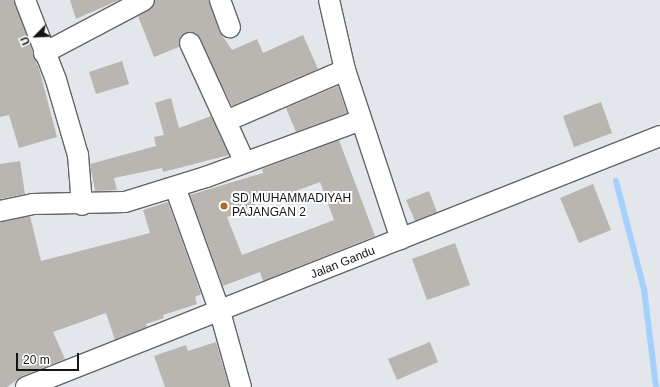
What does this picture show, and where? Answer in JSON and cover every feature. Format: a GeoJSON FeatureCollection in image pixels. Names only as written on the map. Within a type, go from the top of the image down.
{"type":"FeatureCollection","features":[{"type":"Feature","properties":{"kind":"street"},"geometry":{"type":"LineString","coordinates":[[25,0],[44,53],[56,80],[78,155],[82,205]]}},
{"type":"Feature","properties":{"kind":"street"},"geometry":{"type":"LineString","coordinates":[[44,53],[144,0]]}},
{"type":"Feature","properties":{"kind":"street"},"geometry":{"type":"LineString","coordinates":[[220,0],[230,27]]}},
{"type":"Feature","properties":{"kind":"street"},"geometry":{"type":"LineString","coordinates":[[329,0],[345,70],[401,239]]}},
{"type":"Feature","properties":{"kind":"street"},"geometry":{"type":"LineString","coordinates":[[190,42],[244,161]]}},
{"type":"Feature","properties":{"kind":"street"},"geometry":{"type":"LineString","coordinates":[[226,121],[345,70]]}},
{"type":"Feature","properties":{"kind":"street"},"geometry":{"type":"LineString","coordinates":[[0,211],[33,204],[82,205],[124,202],[175,187],[361,120]]}},
{"type":"Feature","properties":{"kind":"street","name":"Jalan Gandu"},"geometry":{"type":"LineString","coordinates":[[26,387],[220,312],[660,136]]}},
{"type":"Feature","properties":{"kind":"street"},"geometry":{"type":"LineString","coordinates":[[175,187],[220,312],[241,387]]}},
{"type":"Feature","properties":{"kind":"building"},"geometry":{"type":"Polygon","coordinates":[[[0,0],[14,0],[40,72],[57,137],[19,148],[9,115],[0,117],[0,0]]]}},
{"type":"Feature","properties":{"kind":"building"},"geometry":{"type":"Polygon","coordinates":[[[70,0],[119,0],[76,19],[70,0]]]}},
{"type":"Feature","properties":{"kind":"building"},"geometry":{"type":"Polygon","coordinates":[[[155,0],[209,0],[219,31],[232,50],[257,39],[263,53],[303,35],[318,69],[232,106],[196,33],[185,33],[180,37],[179,47],[154,57],[138,16],[153,6],[155,0]]]}},
{"type":"Feature","properties":{"kind":"building"},"geometry":{"type":"Polygon","coordinates":[[[122,61],[129,84],[96,94],[89,72],[122,61]]]}},
{"type":"Feature","properties":{"kind":"building"},"geometry":{"type":"Polygon","coordinates":[[[338,86],[347,113],[296,132],[286,108],[338,86]]]}},
{"type":"Feature","properties":{"kind":"building"},"geometry":{"type":"Polygon","coordinates":[[[171,98],[179,128],[211,116],[229,155],[163,172],[162,168],[114,178],[117,190],[95,191],[90,164],[156,146],[154,137],[164,135],[155,103],[171,98]]]}},
{"type":"Feature","properties":{"kind":"building"},"geometry":{"type":"Polygon","coordinates":[[[601,102],[612,133],[574,147],[563,116],[601,102]]]}},
{"type":"Feature","properties":{"kind":"building","name":"SD MUHAMMADIYAH PAJANGAN 2"},"geometry":{"type":"Polygon","coordinates":[[[339,140],[375,236],[263,281],[260,272],[223,286],[190,195],[263,173],[262,169],[339,140]],[[320,182],[227,217],[242,255],[334,220],[320,182]]]}},
{"type":"Feature","properties":{"kind":"building"},"geometry":{"type":"Polygon","coordinates":[[[20,161],[25,194],[0,199],[0,164],[20,161]]]}},
{"type":"Feature","properties":{"kind":"building"},"geometry":{"type":"Polygon","coordinates":[[[593,184],[611,230],[579,243],[560,198],[593,184]]]}},
{"type":"Feature","properties":{"kind":"building"},"geometry":{"type":"Polygon","coordinates":[[[429,191],[437,212],[415,221],[406,200],[429,191]]]}},
{"type":"Feature","properties":{"kind":"building"},"geometry":{"type":"Polygon","coordinates":[[[168,202],[201,294],[195,297],[197,304],[163,315],[164,318],[146,324],[147,327],[115,340],[106,313],[53,332],[65,359],[22,376],[7,387],[0,387],[0,222],[30,216],[41,261],[150,233],[143,210],[168,202]]]}},
{"type":"Feature","properties":{"kind":"building"},"geometry":{"type":"Polygon","coordinates":[[[455,243],[470,285],[427,300],[412,259],[455,243]]]}},
{"type":"Feature","properties":{"kind":"building"},"geometry":{"type":"Polygon","coordinates":[[[216,342],[229,387],[165,387],[154,356],[186,345],[188,351],[216,342]]]}},
{"type":"Feature","properties":{"kind":"building"},"geometry":{"type":"Polygon","coordinates":[[[430,342],[438,362],[397,380],[388,359],[430,342]]]}},
{"type":"Feature","properties":{"kind":"waterway"},"geometry":{"type":"LineString","coordinates":[[616,181],[644,289],[656,387]]}},
{"type":"Feature","properties":{"kind":"place","name":"SD MUHAMMADIYAH PAJANGAN 2"},"geometry":{"type":"Point","coordinates":[224,206]}}]}
